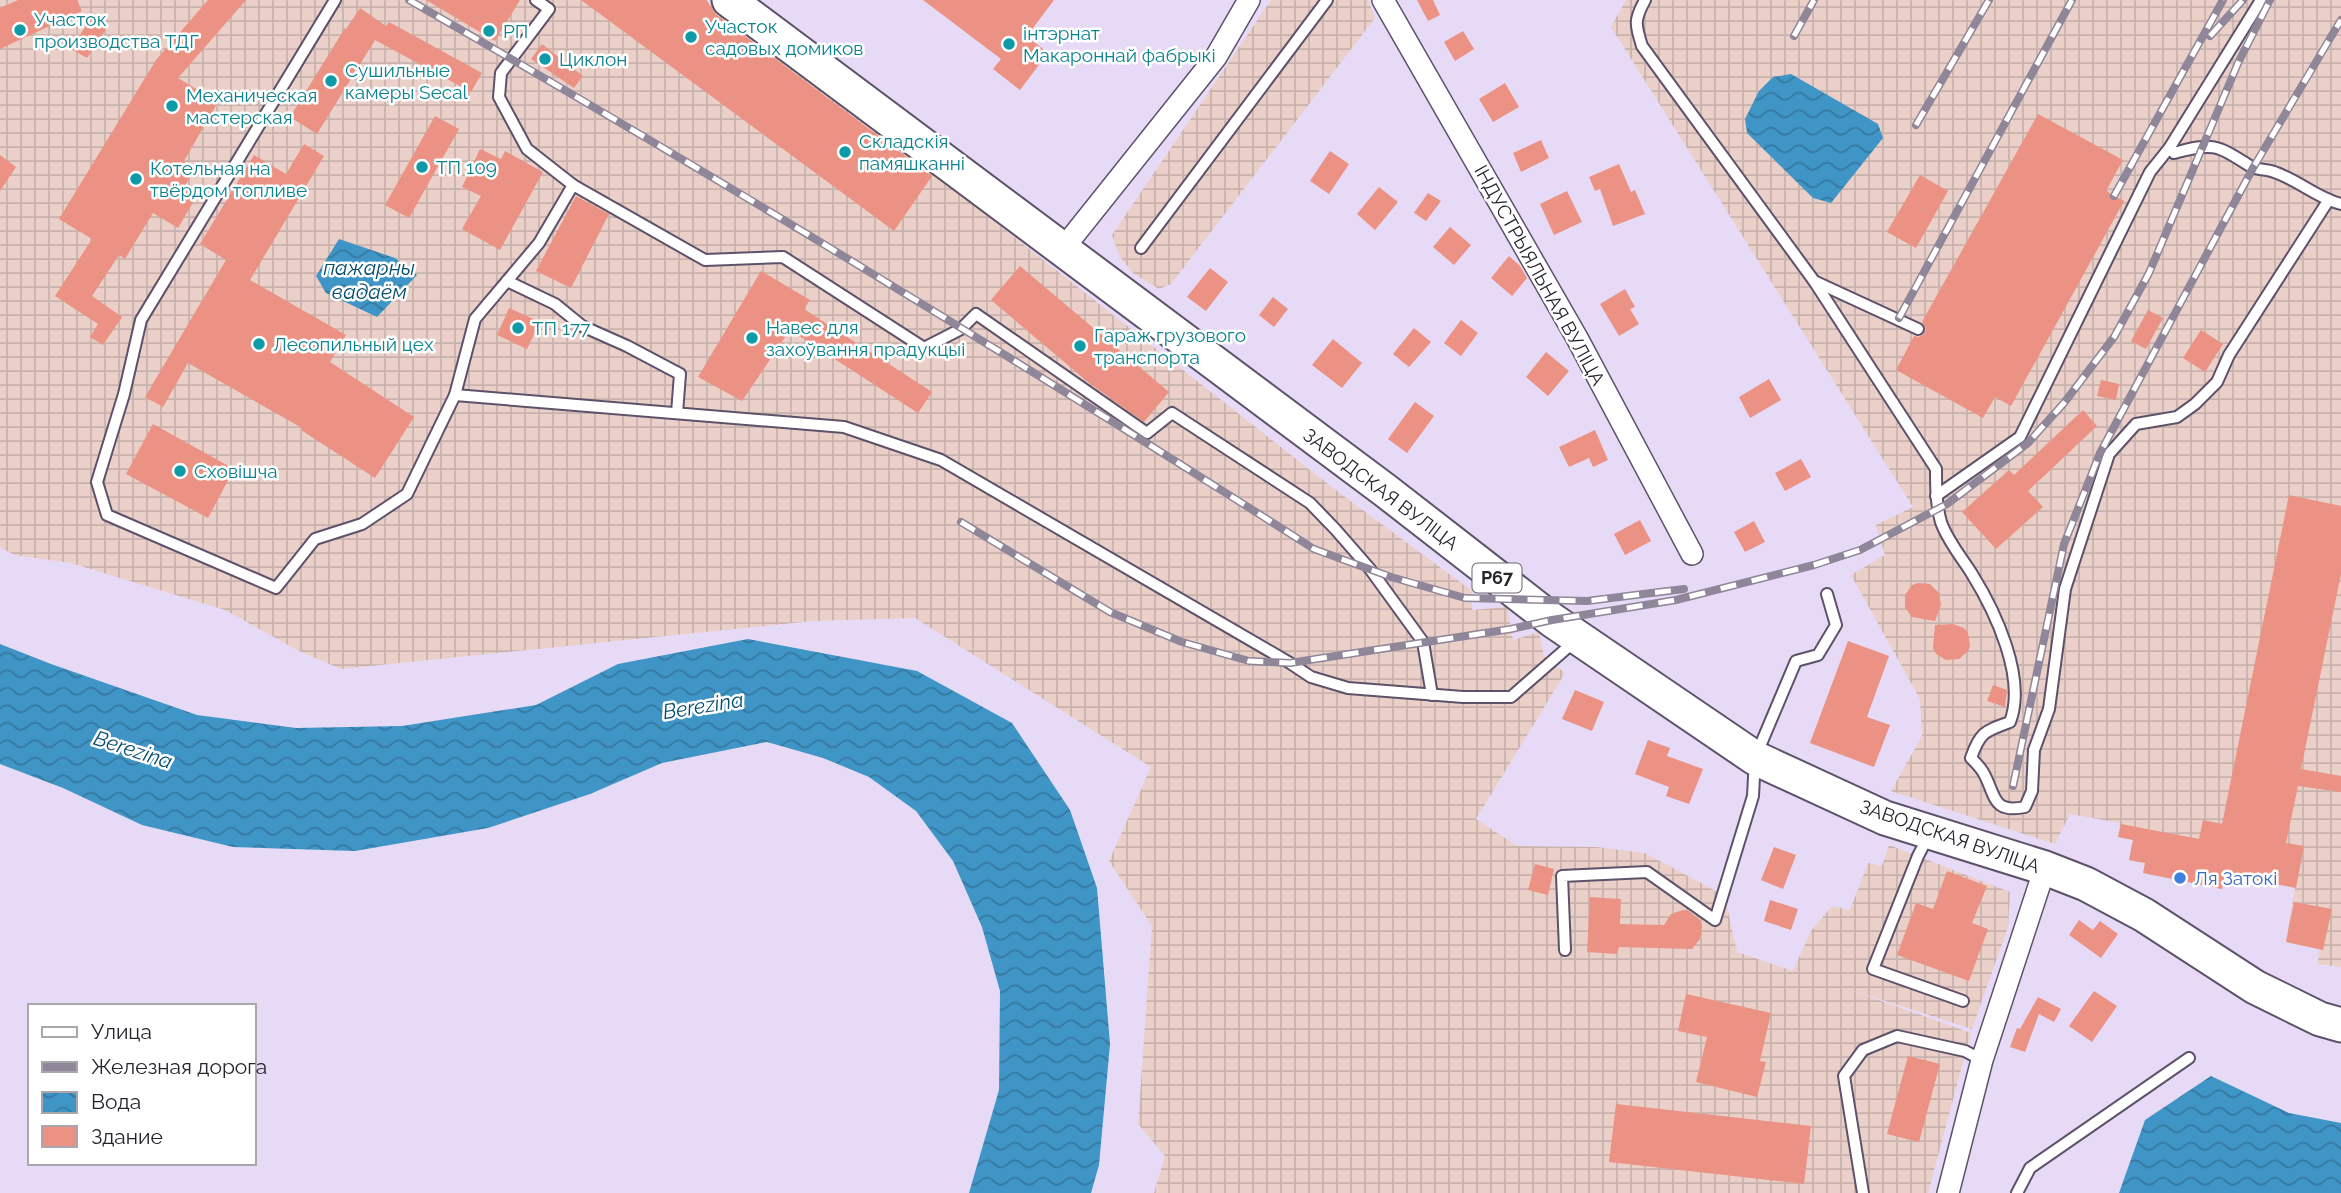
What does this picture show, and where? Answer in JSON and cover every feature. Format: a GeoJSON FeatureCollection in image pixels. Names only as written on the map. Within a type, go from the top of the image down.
{"type":"FeatureCollection","features":[{"type":"Feature","properties":{"kind":"main road","name":"ЗАВОДСКАЯ ВУЛІЦА"},"geometry":{"type":"LineString","coordinates":[[729,0],[1386,492],[1577,639],[1755,758],[1885,818],[2045,868],[2086,884],[2144,915],[2255,987],[2320,1019],[2341,1025]]}},
{"type":"Feature","properties":{"kind":"street"},"geometry":{"type":"LineString","coordinates":[[1062,250],[1216,57],[1249,0]]}},
{"type":"Feature","properties":{"kind":"street","name":"ІНДУСТРЫЯЛЬНАЯ ВУЛІЦА"},"geometry":{"type":"LineString","coordinates":[[1383,0],[1577,338],[1692,554]]}},
{"type":"Feature","properties":{"kind":"street"},"geometry":{"type":"LineString","coordinates":[[1948,1193],[1982,1060],[2045,868]]}},
{"type":"Feature","properties":{"kind":"lane"},"geometry":{"type":"LineString","coordinates":[[335,0],[141,320],[124,394],[97,482],[107,515],[276,588],[315,539],[362,524],[407,494],[455,395],[475,319],[539,243],[573,186]]}},
{"type":"Feature","properties":{"kind":"lane"},"geometry":{"type":"LineString","coordinates":[[536,0],[549,9],[501,73],[499,97],[527,149],[573,186],[705,260],[783,257],[924,348],[961,329],[976,314],[1147,433],[1172,413],[1310,503],[1336,530],[1370,569],[1423,642],[1432,695]]}},
{"type":"Feature","properties":{"kind":"lane"},"geometry":{"type":"LineString","coordinates":[[1141,248],[1327,0]]}},
{"type":"Feature","properties":{"kind":"lane"},"geometry":{"type":"LineString","coordinates":[[1645,0],[1636,16],[1636,28],[1642,46],[1814,281],[1936,469],[1936,496],[1942,524],[1975,578],[2010,658],[2015,685],[2010,722],[1984,731],[1977,740],[1971,758],[1983,771],[1998,804],[2010,810],[2025,807],[2032,791],[2034,750],[2049,709],[2065,589],[2109,454],[2136,424],[2177,417],[2217,382],[2229,355],[2328,201]]}},
{"type":"Feature","properties":{"kind":"lane"},"geometry":{"type":"LineString","coordinates":[[1936,496],[2020,437],[2150,172],[2169,147],[2260,0]]}},
{"type":"Feature","properties":{"kind":"lane"},"geometry":{"type":"LineString","coordinates":[[2169,147],[2174,153],[2203,145],[2226,150],[2253,169],[2272,171],[2328,201],[2341,204]]}},
{"type":"Feature","properties":{"kind":"lane"},"geometry":{"type":"LineString","coordinates":[[507,281],[555,304],[582,326],[680,374],[677,413]]}},
{"type":"Feature","properties":{"kind":"lane"},"geometry":{"type":"LineString","coordinates":[[1814,281],[1918,329]]}},
{"type":"Feature","properties":{"kind":"lane"},"geometry":{"type":"LineString","coordinates":[[455,395],[844,427],[941,460],[1311,677],[1348,688],[1432,695],[1511,697],[1577,639]]}},
{"type":"Feature","properties":{"kind":"lane"},"geometry":{"type":"LineString","coordinates":[[1565,950],[1562,876],[1647,872],[1715,920],[1753,796],[1755,758],[1796,661],[1818,655],[1836,625],[1827,594]]}},
{"type":"Feature","properties":{"kind":"lane"},"geometry":{"type":"LineString","coordinates":[[1931,833],[1918,856],[1873,969],[1963,1001]]}},
{"type":"Feature","properties":{"kind":"lane"},"geometry":{"type":"LineString","coordinates":[[1850,1193],[1863,1191],[1844,1076],[1863,1050],[1897,1036],[1965,1051],[1982,1060]]}},
{"type":"Feature","properties":{"kind":"lane"},"geometry":{"type":"LineString","coordinates":[[2017,1193],[2030,1168],[2189,1058]]}},
{"type":"Feature","properties":{"kind":"shaded area"},"geometry":{"type":"Polygon","coordinates":[[[0,0],[706,0],[934,174],[1333,488],[1472,591],[1472,610],[1507,607],[1513,640],[1539,632],[1544,656],[1565,673],[1476,819],[1517,846],[1596,847],[1645,853],[1714,890],[1726,902],[1737,952],[1793,971],[1811,931],[1832,906],[1850,910],[1868,863],[1882,866],[1889,845],[2010,892],[2008,927],[1972,1029],[1848,989],[1971,1033],[1928,1193],[1154,1193],[1165,1156],[1138,1124],[1152,926],[1109,861],[1151,767],[915,618],[813,621],[341,669],[297,650],[225,610],[71,563],[14,555],[0,547],[0,0]]]}},
{"type":"Feature","properties":{"kind":"shaded area"},"geometry":{"type":"Polygon","coordinates":[[[1271,0],[1368,0],[1375,18],[1171,284],[1159,289],[1133,273],[1120,257],[1112,235],[1271,0]]]}},
{"type":"Feature","properties":{"kind":"shaded area"},"geometry":{"type":"Polygon","coordinates":[[[1626,0],[2341,0],[2341,967],[2318,964],[2319,949],[2286,942],[2295,888],[2226,874],[2222,889],[2143,873],[2145,863],[2129,860],[2133,840],[2118,837],[2120,823],[2070,814],[2055,844],[1891,791],[1922,736],[1920,699],[1851,575],[1885,555],[1876,525],[1913,507],[1611,27],[1626,0]]]}},
{"type":"Feature","properties":{"kind":"water"},"geometry":{"type":"Polygon","coordinates":[[[1791,74],[1878,124],[1883,138],[1831,203],[1813,198],[1747,133],[1745,119],[1759,91],[1773,77],[1791,74]]]}},
{"type":"Feature","properties":{"kind":"water","name":"пажарны вадаём"},"geometry":{"type":"Polygon","coordinates":[[[339,239],[395,258],[417,275],[377,317],[326,293],[316,276],[339,239]]]}},
{"type":"Feature","properties":{"kind":"water","name":"Berezina"},"geometry":{"type":"Polygon","coordinates":[[[748,639],[917,671],[1012,723],[1070,810],[1097,888],[1110,1044],[1099,1165],[1091,1193],[969,1193],[999,1090],[1000,991],[982,927],[953,861],[916,811],[869,777],[823,758],[767,742],[662,763],[590,794],[488,828],[355,851],[233,847],[142,825],[63,788],[0,764],[0,644],[197,715],[296,728],[402,726],[536,705],[618,664],[748,639]]]}},
{"type":"Feature","properties":{"kind":"water"},"geometry":{"type":"Polygon","coordinates":[[[2211,1076],[2289,1113],[2341,1123],[2341,1193],[2119,1193],[2145,1120],[2211,1076]]]}},
{"type":"Feature","properties":{"kind":"building","name":"Участок производства ТДГ"},"geometry":{"type":"Polygon","coordinates":[[[18,0],[77,0],[82,11],[0,49],[0,8],[18,0]]]}},
{"type":"Feature","properties":{"kind":"building"},"geometry":{"type":"Polygon","coordinates":[[[208,0],[246,0],[178,78],[218,102],[184,161],[193,172],[185,186],[198,194],[178,228],[153,213],[125,259],[119,255],[92,296],[122,317],[103,345],[90,337],[98,324],[55,296],[92,239],[59,219],[156,60],[208,0]]]}},
{"type":"Feature","properties":{"kind":"building","name":"РП"},"geometry":{"type":"Polygon","coordinates":[[[426,0],[520,0],[495,41],[426,0]]]}},
{"type":"Feature","properties":{"kind":"building"},"geometry":{"type":"Polygon","coordinates":[[[581,0],[706,0],[717,15],[932,176],[894,231],[581,0]]]}},
{"type":"Feature","properties":{"kind":"building","name":"інтэрнат Макароннай фабрыкі"},"geometry":{"type":"Polygon","coordinates":[[[923,0],[1054,0],[1027,36],[1048,53],[1020,90],[993,69],[1001,59],[923,0]]]}},
{"type":"Feature","properties":{"kind":"building"},"geometry":{"type":"Polygon","coordinates":[[[1417,0],[1433,0],[1440,15],[1428,21],[1417,0]]]}},
{"type":"Feature","properties":{"kind":"building"},"geometry":{"type":"Polygon","coordinates":[[[360,8],[386,26],[389,22],[482,73],[471,92],[375,40],[317,134],[290,117],[360,8]]]}},
{"type":"Feature","properties":{"kind":"building"},"geometry":{"type":"Polygon","coordinates":[[[92,16],[108,26],[87,58],[71,49],[92,16]]]}},
{"type":"Feature","properties":{"kind":"building"},"geometry":{"type":"Polygon","coordinates":[[[1463,31],[1474,49],[1455,61],[1444,42],[1463,31]]]}},
{"type":"Feature","properties":{"kind":"building"},"geometry":{"type":"Polygon","coordinates":[[[542,44],[583,76],[574,88],[531,59],[542,44]]]}},
{"type":"Feature","properties":{"kind":"building"},"geometry":{"type":"Polygon","coordinates":[[[1505,83],[1519,107],[1493,122],[1479,99],[1505,83]]]}},
{"type":"Feature","properties":{"kind":"building"},"geometry":{"type":"Polygon","coordinates":[[[2038,114],[2123,160],[2106,191],[2124,201],[2011,406],[1995,397],[1983,418],[1896,370],[1914,336],[1919,337],[1925,333],[1926,328],[1922,322],[2038,114]]]}},
{"type":"Feature","properties":{"kind":"building","name":"ТП 109"},"geometry":{"type":"Polygon","coordinates":[[[435,116],[459,129],[409,218],[385,205],[435,116]]]}},
{"type":"Feature","properties":{"kind":"building"},"geometry":{"type":"Polygon","coordinates":[[[1541,140],[1549,158],[1521,172],[1513,153],[1541,140]]]}},
{"type":"Feature","properties":{"kind":"building"},"geometry":{"type":"Polygon","coordinates":[[[304,144],[324,156],[250,280],[346,335],[330,362],[414,417],[375,478],[301,430],[302,428],[188,363],[163,407],[145,397],[226,260],[200,244],[254,155],[286,174],[304,144]]]}},
{"type":"Feature","properties":{"kind":"building"},"geometry":{"type":"Polygon","coordinates":[[[480,149],[501,159],[505,151],[543,172],[500,250],[462,229],[481,196],[462,187],[480,149]]]}},
{"type":"Feature","properties":{"kind":"building"},"geometry":{"type":"Polygon","coordinates":[[[1330,151],[1349,164],[1329,194],[1310,181],[1330,151]]]}},
{"type":"Feature","properties":{"kind":"building"},"geometry":{"type":"Polygon","coordinates":[[[0,155],[16,167],[0,191],[0,155]]]}},
{"type":"Feature","properties":{"kind":"building"},"geometry":{"type":"Polygon","coordinates":[[[1619,164],[1631,192],[1635,190],[1645,214],[1613,226],[1600,189],[1595,191],[1589,177],[1619,164]]]}},
{"type":"Feature","properties":{"kind":"building"},"geometry":{"type":"Polygon","coordinates":[[[1920,175],[1948,191],[1916,248],[1887,232],[1920,175]]]}},
{"type":"Feature","properties":{"kind":"building"},"geometry":{"type":"Polygon","coordinates":[[[1379,187],[1398,202],[1375,230],[1357,214],[1379,187]]]}},
{"type":"Feature","properties":{"kind":"building"},"geometry":{"type":"Polygon","coordinates":[[[1567,191],[1582,222],[1554,235],[1540,204],[1567,191]]]}},
{"type":"Feature","properties":{"kind":"building"},"geometry":{"type":"Polygon","coordinates":[[[1428,193],[1441,201],[1426,221],[1414,213],[1428,193]]]}},
{"type":"Feature","properties":{"kind":"building"},"geometry":{"type":"Polygon","coordinates":[[[576,196],[609,214],[571,288],[536,271],[576,196]]]}},
{"type":"Feature","properties":{"kind":"building"},"geometry":{"type":"Polygon","coordinates":[[[1450,227],[1471,245],[1454,265],[1433,247],[1450,227]]]}},
{"type":"Feature","properties":{"kind":"building"},"geometry":{"type":"Polygon","coordinates":[[[1509,256],[1520,266],[1527,278],[1512,296],[1491,278],[1509,256]]]}},
{"type":"Feature","properties":{"kind":"building","name":"Гараж грузового транспорта"},"geometry":{"type":"Polygon","coordinates":[[[1020,266],[1169,392],[1144,422],[1089,383],[991,300],[1020,266]]]}},
{"type":"Feature","properties":{"kind":"building"},"geometry":{"type":"Polygon","coordinates":[[[1210,268],[1228,282],[1206,311],[1187,297],[1210,268]]]}},
{"type":"Feature","properties":{"kind":"building","name":"Навес для захоўвання прадукцыі"},"geometry":{"type":"Polygon","coordinates":[[[761,271],[810,300],[804,309],[932,392],[918,413],[790,330],[742,401],[698,377],[761,271]]]}},
{"type":"Feature","properties":{"kind":"building"},"geometry":{"type":"Polygon","coordinates":[[[1625,289],[1635,307],[1630,309],[1639,324],[1619,336],[1600,304],[1625,289]]]}},
{"type":"Feature","properties":{"kind":"building"},"geometry":{"type":"Polygon","coordinates":[[[1273,297],[1288,309],[1274,327],[1259,315],[1273,297]]]}},
{"type":"Feature","properties":{"kind":"building","name":"ТП 177"},"geometry":{"type":"Polygon","coordinates":[[[509,308],[540,322],[527,349],[497,335],[509,308]]]}},
{"type":"Feature","properties":{"kind":"building"},"geometry":{"type":"Polygon","coordinates":[[[2148,310],[2163,318],[2146,349],[2131,341],[2148,310]]]}},
{"type":"Feature","properties":{"kind":"building"},"geometry":{"type":"Polygon","coordinates":[[[1461,320],[1478,333],[1461,356],[1444,343],[1461,320]]]}},
{"type":"Feature","properties":{"kind":"building"},"geometry":{"type":"Polygon","coordinates":[[[1414,328],[1431,342],[1409,367],[1393,354],[1414,328]]]}},
{"type":"Feature","properties":{"kind":"building"},"geometry":{"type":"Polygon","coordinates":[[[2201,330],[2223,344],[2205,372],[2183,358],[2201,330]]]}},
{"type":"Feature","properties":{"kind":"building"},"geometry":{"type":"Polygon","coordinates":[[[1333,339],[1362,363],[1342,388],[1312,365],[1333,339]]]}},
{"type":"Feature","properties":{"kind":"building"},"geometry":{"type":"Polygon","coordinates":[[[1546,352],[1569,371],[1548,396],[1526,377],[1546,352]]]}},
{"type":"Feature","properties":{"kind":"building"},"geometry":{"type":"Polygon","coordinates":[[[1769,379],[1781,400],[1750,418],[1739,397],[1769,379]]]}},
{"type":"Feature","properties":{"kind":"building"},"geometry":{"type":"Polygon","coordinates":[[[2101,380],[2119,384],[2116,400],[2097,396],[2101,380]]]}},
{"type":"Feature","properties":{"kind":"building"},"geometry":{"type":"Polygon","coordinates":[[[1415,402],[1434,416],[1407,453],[1388,439],[1415,402]]]}},
{"type":"Feature","properties":{"kind":"building"},"geometry":{"type":"Polygon","coordinates":[[[2083,410],[2097,426],[2028,491],[2043,507],[1996,549],[1962,512],[2009,470],[2014,475],[2083,410]]]}},
{"type":"Feature","properties":{"kind":"building","name":"Сховішча"},"geometry":{"type":"Polygon","coordinates":[[[153,424],[234,469],[208,518],[126,474],[153,424]]]}},
{"type":"Feature","properties":{"kind":"building"},"geometry":{"type":"Polygon","coordinates":[[[1595,430],[1608,460],[1593,467],[1589,458],[1569,467],[1559,447],[1595,430]]]}},
{"type":"Feature","properties":{"kind":"building"},"geometry":{"type":"Polygon","coordinates":[[[1801,459],[1811,477],[1785,491],[1775,473],[1801,459]]]}},
{"type":"Feature","properties":{"kind":"building"},"geometry":{"type":"Polygon","coordinates":[[[2289,495],[2341,506],[2341,574],[2301,769],[2341,776],[2341,792],[2298,786],[2286,843],[2304,846],[2296,888],[2225,874],[2222,889],[2143,873],[2145,863],[2129,860],[2133,840],[2118,837],[2121,824],[2199,839],[2203,820],[2222,824],[2289,495]]]}},
{"type":"Feature","properties":{"kind":"building"},"geometry":{"type":"Polygon","coordinates":[[[1640,520],[1651,541],[1625,555],[1614,534],[1640,520]]]}},
{"type":"Feature","properties":{"kind":"building"},"geometry":{"type":"Polygon","coordinates":[[[1754,521],[1765,542],[1745,552],[1734,532],[1754,521]]]}},
{"type":"Feature","properties":{"kind":"building"},"geometry":{"type":"Polygon","coordinates":[[[1930,584],[1939,593],[1941,605],[1935,621],[1912,617],[1905,607],[1905,595],[1912,585],[1930,584]]]}},
{"type":"Feature","properties":{"kind":"building"},"geometry":{"type":"Polygon","coordinates":[[[1953,624],[1964,628],[1968,633],[1970,646],[1959,659],[1946,660],[1936,654],[1933,648],[1935,625],[1953,624]]]}},
{"type":"Feature","properties":{"kind":"building"},"geometry":{"type":"Polygon","coordinates":[[[1848,641],[1889,656],[1867,717],[1890,725],[1874,767],[1810,743],[1848,641]]]}},
{"type":"Feature","properties":{"kind":"building"},"geometry":{"type":"Polygon","coordinates":[[[1993,685],[2007,690],[2005,707],[1987,701],[1993,685]]]}},
{"type":"Feature","properties":{"kind":"building"},"geometry":{"type":"Polygon","coordinates":[[[1575,690],[1604,702],[1592,731],[1562,719],[1575,690]]]}},
{"type":"Feature","properties":{"kind":"building"},"geometry":{"type":"Polygon","coordinates":[[[1648,740],[1670,748],[1667,756],[1703,769],[1689,804],[1666,796],[1669,787],[1635,774],[1648,740]]]}},
{"type":"Feature","properties":{"kind":"building"},"geometry":{"type":"Polygon","coordinates":[[[1774,847],[1796,855],[1783,889],[1761,880],[1774,847]]]}},
{"type":"Feature","properties":{"kind":"building"},"geometry":{"type":"Polygon","coordinates":[[[1535,864],[1554,869],[1548,895],[1528,890],[1535,864]]]}},
{"type":"Feature","properties":{"kind":"building"},"geometry":{"type":"Polygon","coordinates":[[[1947,871],[1987,886],[1972,923],[1988,929],[1969,981],[1897,955],[1916,903],[1933,909],[1947,871]]]}},
{"type":"Feature","properties":{"kind":"building"},"geometry":{"type":"Polygon","coordinates":[[[1590,897],[1621,899],[1620,924],[1664,925],[1671,914],[1689,911],[1700,920],[1700,939],[1692,949],[1619,947],[1617,954],[1587,952],[1590,897]]]}},
{"type":"Feature","properties":{"kind":"building"},"geometry":{"type":"Polygon","coordinates":[[[1770,900],[1798,909],[1791,930],[1764,921],[1770,900]]]}},
{"type":"Feature","properties":{"kind":"building"},"geometry":{"type":"Polygon","coordinates":[[[2294,902],[2332,909],[2323,950],[2286,942],[2294,902]]]}},
{"type":"Feature","properties":{"kind":"building"},"geometry":{"type":"Polygon","coordinates":[[[2079,920],[2093,930],[2100,921],[2118,934],[2101,958],[2069,935],[2079,920]]]}},
{"type":"Feature","properties":{"kind":"building"},"geometry":{"type":"Polygon","coordinates":[[[2094,991],[2117,1006],[2092,1042],[2069,1026],[2094,991]]]}},
{"type":"Feature","properties":{"kind":"building"},"geometry":{"type":"Polygon","coordinates":[[[1686,994],[1771,1013],[1760,1061],[1766,1062],[1757,1097],[1696,1082],[1707,1037],[1678,1031],[1686,994]]]}},
{"type":"Feature","properties":{"kind":"building"},"geometry":{"type":"Polygon","coordinates":[[[2038,997],[2061,1009],[2054,1022],[2039,1014],[2025,1052],[2010,1047],[2017,1028],[2020,1029],[2038,997]]]}},
{"type":"Feature","properties":{"kind":"building"},"geometry":{"type":"Polygon","coordinates":[[[1908,1056],[1940,1064],[1919,1142],[1887,1134],[1908,1056]]]}},
{"type":"Feature","properties":{"kind":"building"},"geometry":{"type":"Polygon","coordinates":[[[1616,1104],[1811,1126],[1804,1184],[1609,1162],[1616,1104]]]}},
{"type":"Feature","properties":{"kind":"railway"},"geometry":{"type":"LineString","coordinates":[[409,0],[864,269],[1314,549],[1391,577],[1465,598],[1587,601],[1684,589]]}},
{"type":"Feature","properties":{"kind":"railway"},"geometry":{"type":"LineString","coordinates":[[1794,36],[1814,0]]}},
{"type":"Feature","properties":{"kind":"railway"},"geometry":{"type":"LineString","coordinates":[[1916,125],[1989,0]]}},
{"type":"Feature","properties":{"kind":"railway"},"geometry":{"type":"LineString","coordinates":[[1899,318],[2072,0]]}},
{"type":"Feature","properties":{"kind":"railway"},"geometry":{"type":"LineString","coordinates":[[2114,196],[2223,0]]}},
{"type":"Feature","properties":{"kind":"railway"},"geometry":{"type":"LineString","coordinates":[[2210,36],[2243,0]]}},
{"type":"Feature","properties":{"kind":"railway"},"geometry":{"type":"LineString","coordinates":[[961,522],[1110,612],[1182,642],[1249,661],[1290,663],[1676,600],[1814,565],[1860,550],[1947,504],[2028,443],[2064,403],[2114,337],[2149,273],[2239,61],[2270,0]]}},
{"type":"Feature","properties":{"kind":"railway"},"geometry":{"type":"LineString","coordinates":[[2013,786],[2064,544],[2100,453],[2253,168],[2341,20]]}},
{"type":"Feature","properties":{"kind":"place","name":"Участок производства ТДГ"},"geometry":{"type":"Point","coordinates":[20,30]}},
{"type":"Feature","properties":{"kind":"place","name":"РП"},"geometry":{"type":"Point","coordinates":[489,31]}},
{"type":"Feature","properties":{"kind":"place","name":"Участок садовых домиков"},"geometry":{"type":"Point","coordinates":[691,37]}},
{"type":"Feature","properties":{"kind":"place","name":"інтэрнат Макароннай фабрыкі"},"geometry":{"type":"Point","coordinates":[1009,44]}},
{"type":"Feature","properties":{"kind":"place","name":"Циклон"},"geometry":{"type":"Point","coordinates":[545,59]}},
{"type":"Feature","properties":{"kind":"place","name":"Сушильные камеры Secal"},"geometry":{"type":"Point","coordinates":[331,81]}},
{"type":"Feature","properties":{"kind":"place","name":"Механическая мастерская"},"geometry":{"type":"Point","coordinates":[172,106]}},
{"type":"Feature","properties":{"kind":"place","name":"Складскія памяшканні"},"geometry":{"type":"Point","coordinates":[845,152]}},
{"type":"Feature","properties":{"kind":"place","name":"ТП 109"},"geometry":{"type":"Point","coordinates":[422,167]}},
{"type":"Feature","properties":{"kind":"place","name":"Котельная на твёрдом топливе"},"geometry":{"type":"Point","coordinates":[136,179]}},
{"type":"Feature","properties":{"kind":"place","name":"ТП 177"},"geometry":{"type":"Point","coordinates":[518,328]}},
{"type":"Feature","properties":{"kind":"place","name":"Навес для захоўвання прадукцыі"},"geometry":{"type":"Point","coordinates":[752,338]}},
{"type":"Feature","properties":{"kind":"place","name":"Лесопильный цех"},"geometry":{"type":"Point","coordinates":[259,344]}},
{"type":"Feature","properties":{"kind":"place","name":"Гараж грузового транспорта"},"geometry":{"type":"Point","coordinates":[1080,346]}},
{"type":"Feature","properties":{"kind":"place","name":"Сховішча"},"geometry":{"type":"Point","coordinates":[180,471]}},
{"type":"Feature","properties":{"kind":"place","name":"Ля Затокі"},"geometry":{"type":"Point","coordinates":[2180,878]}}]}
